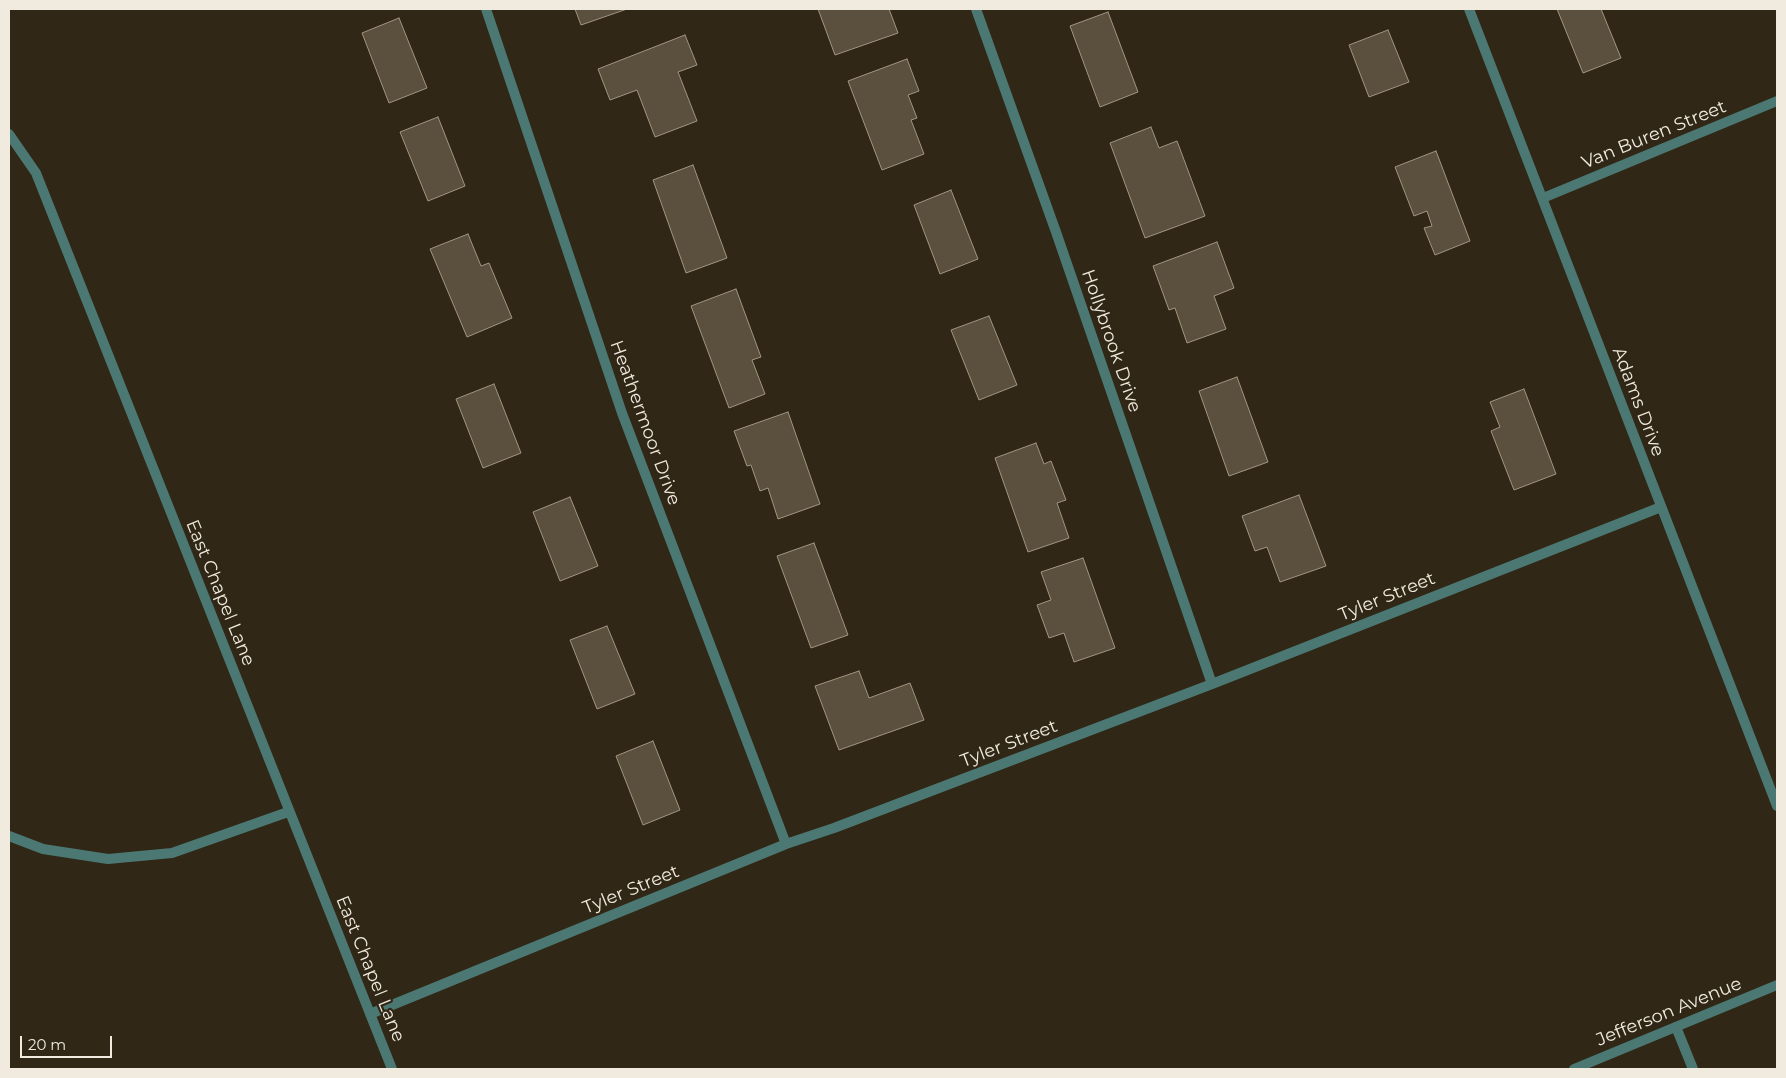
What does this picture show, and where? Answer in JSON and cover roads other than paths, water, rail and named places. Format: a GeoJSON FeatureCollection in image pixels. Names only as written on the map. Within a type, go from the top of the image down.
{"type":"FeatureCollection","features":[{"type":"Feature","properties":{"kind":"street","name":"Heathermoor Drive"},"geometry":{"type":"LineString","coordinates":[[486,9],[622,413],[786,844]]}},
{"type":"Feature","properties":{"kind":"street","name":"Hollybrook Drive"},"geometry":{"type":"LineString","coordinates":[[976,9],[1056,232],[1212,684]]}},
{"type":"Feature","properties":{"kind":"street","name":"Adams Drive"},"geometry":{"type":"LineString","coordinates":[[1469,9],[1777,806]]}},
{"type":"Feature","properties":{"kind":"street","name":"Van Buren Street"},"geometry":{"type":"LineString","coordinates":[[1542,198],[1777,101]]}},
{"type":"Feature","properties":{"kind":"street","name":"East Chapel Lane"},"geometry":{"type":"LineString","coordinates":[[9,134],[36,172],[288,812],[392,1069]]}},
{"type":"Feature","properties":{"kind":"street","name":"Tyler Street"},"geometry":{"type":"LineString","coordinates":[[370,1014],[786,844],[834,828],[1212,684],[1661,507]]}},
{"type":"Feature","properties":{"kind":"street"},"geometry":{"type":"LineString","coordinates":[[9,836],[43,849],[108,859],[172,853],[288,812]]}},
{"type":"Feature","properties":{"kind":"street","name":"Jefferson Avenue"},"geometry":{"type":"LineString","coordinates":[[1574,1069],[1777,985]]}},
{"type":"Feature","properties":{"kind":"street"},"geometry":{"type":"LineString","coordinates":[[1676,1027],[1693,1069]]}}]}
